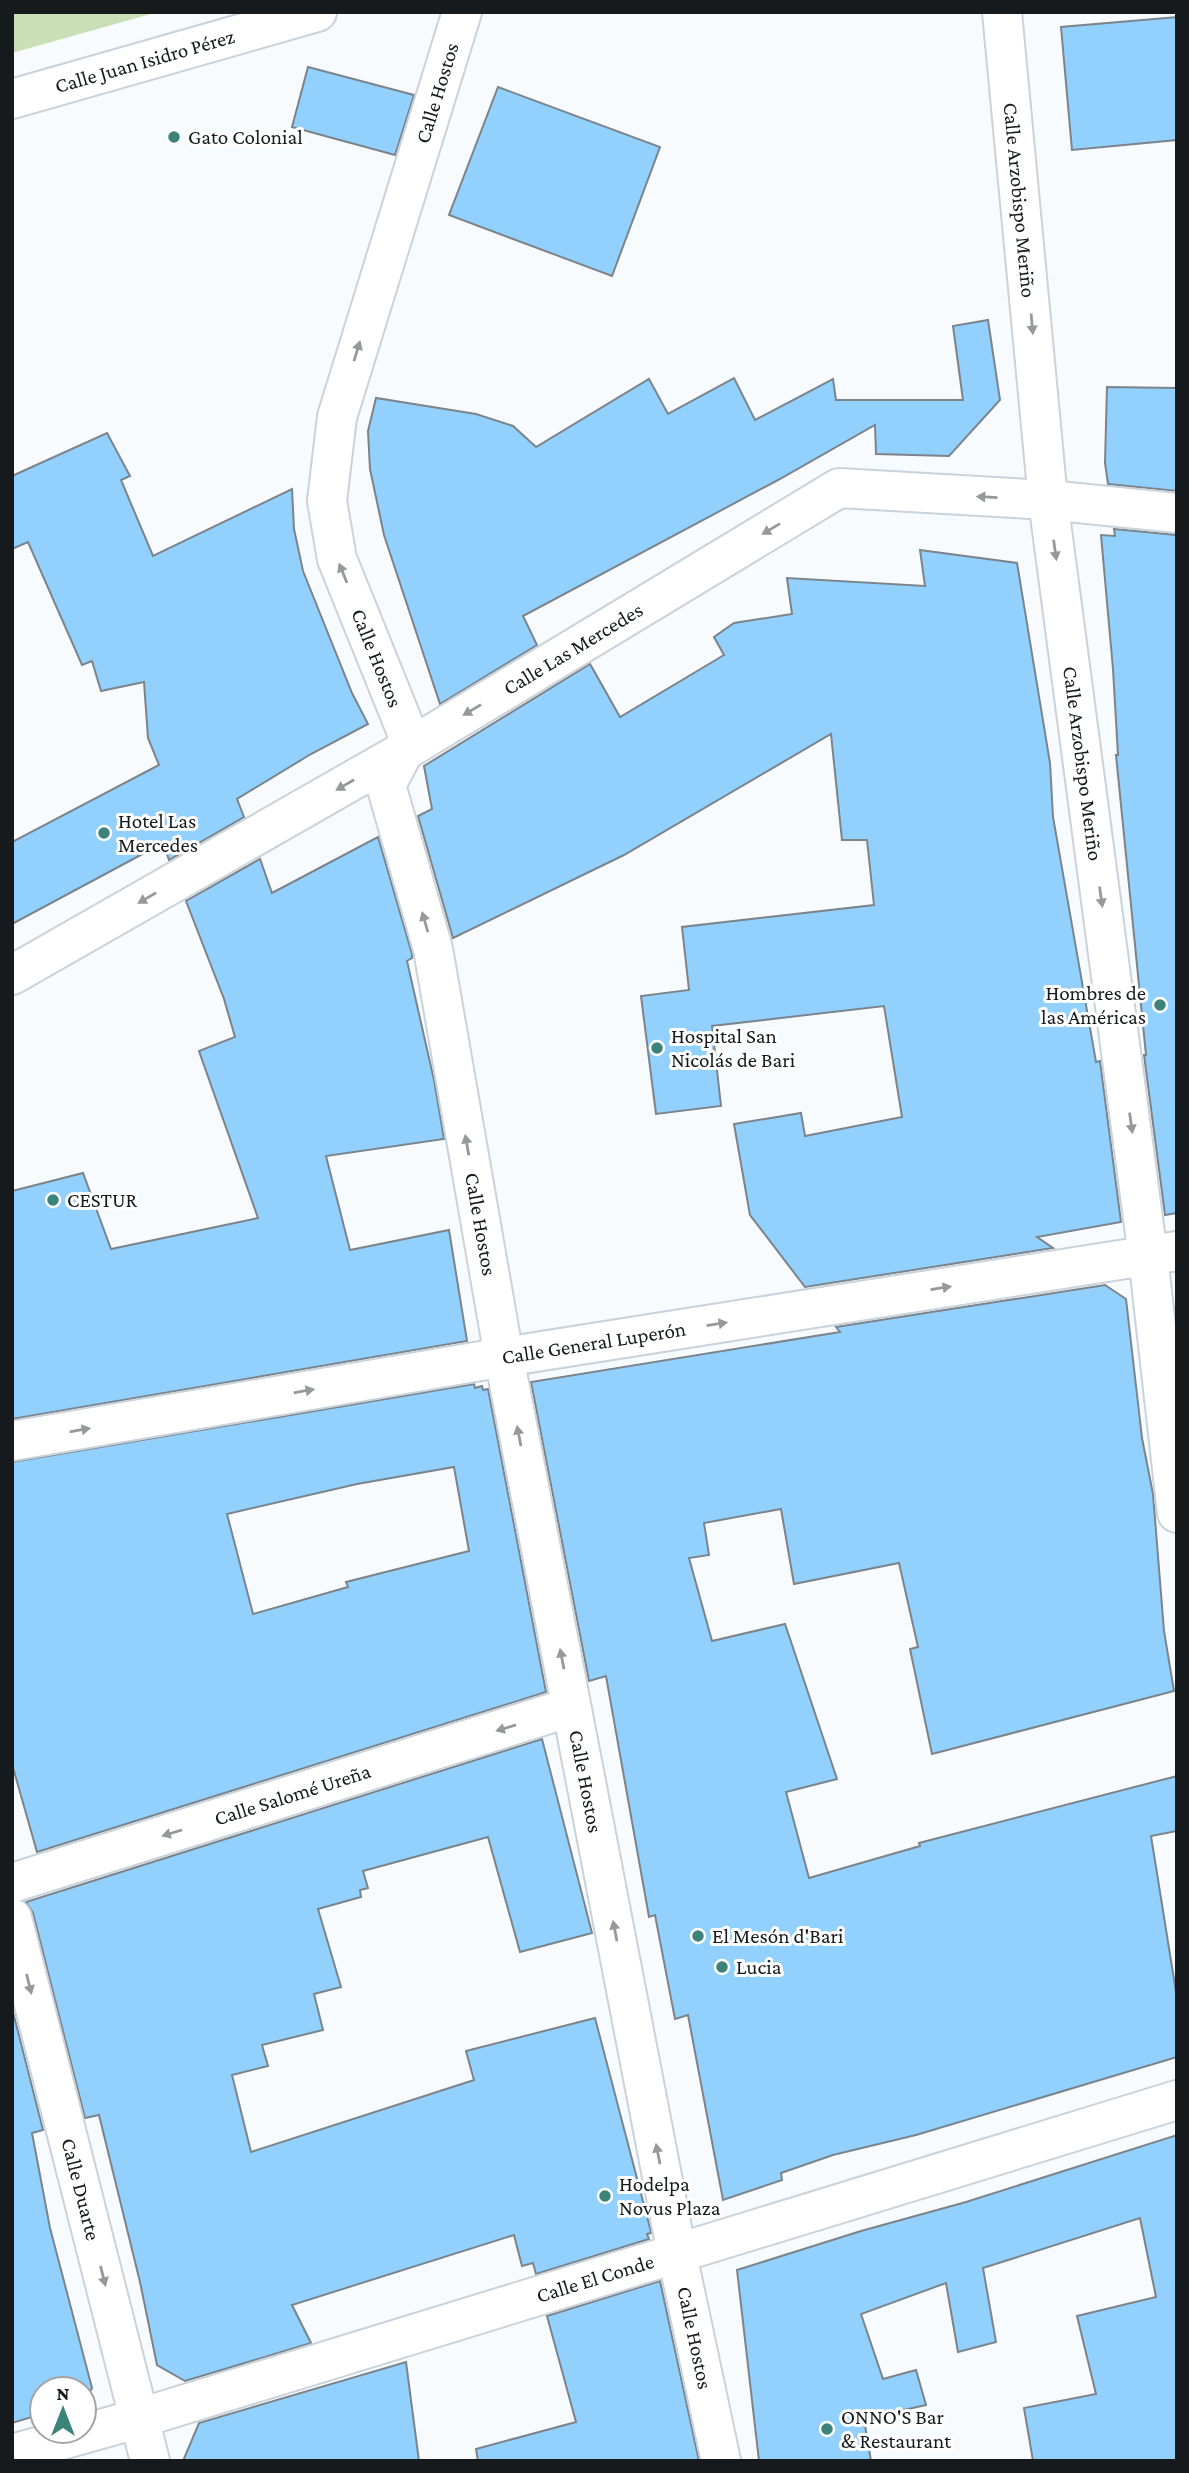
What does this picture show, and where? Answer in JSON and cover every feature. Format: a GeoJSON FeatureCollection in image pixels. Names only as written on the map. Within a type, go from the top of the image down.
{"type":"FeatureCollection","features":[{"type":"Feature","properties":{"kind":"street","name":"Calle Juan Isidro Pérez"},"geometry":{"type":"LineString","coordinates":[[12,99],[317,12]]}},
{"type":"Feature","properties":{"kind":"street","name":"Calle Hostos"},"geometry":{"type":"LineString","coordinates":[[462,12],[337,417],[327,501],[337,559],[408,735],[404,751],[386,785],[433,949],[504,1357],[677,2254],[721,2461]]}},
{"type":"Feature","properties":{"kind":"street","name":"Calle Arzobispo Meriño"},"geometry":{"type":"LineString","coordinates":[[1002,12],[1048,500],[1163,1254],[1177,1513]]}},
{"type":"Feature","properties":{"kind":"street","name":"Calle Las Mercedes"},"geometry":{"type":"LineString","coordinates":[[12,975],[404,751],[839,488],[1048,500],[1177,513]]}},
{"type":"Feature","properties":{"kind":"street","name":"Calle General Luperón"},"geometry":{"type":"LineString","coordinates":[[12,1441],[504,1357],[1163,1254]]}},
{"type":"Feature","properties":{"kind":"street","name":"Calle Salomé Ureña"},"geometry":{"type":"LineString","coordinates":[[12,1883],[571,1707]]}},
{"type":"Feature","properties":{"kind":"street","name":"Calle Duarte"},"geometry":{"type":"LineString","coordinates":[[12,1918],[150,2461]]}},
{"type":"Feature","properties":{"kind":"street","name":"Calle El Conde"},"geometry":{"type":"LineString","coordinates":[[12,2454],[140,2418],[1177,2100]]}},
{"type":"Feature","properties":{"kind":"green space"},"geometry":{"type":"Polygon","coordinates":[[[12,12],[158,12],[12,53],[12,12]]]}},
{"type":"Feature","properties":{"kind":"building"},"geometry":{"type":"Polygon","coordinates":[[[1177,17],[1177,140],[1072,150],[1061,27],[1177,17]]]}},
{"type":"Feature","properties":{"kind":"building"},"geometry":{"type":"Polygon","coordinates":[[[308,67],[414,95],[395,155],[292,127],[308,67]]]}},
{"type":"Feature","properties":{"kind":"building"},"geometry":{"type":"Polygon","coordinates":[[[498,87],[660,147],[612,276],[449,215],[498,87]]]}},
{"type":"Feature","properties":{"kind":"building"},"geometry":{"type":"Polygon","coordinates":[[[988,320],[1000,400],[949,456],[876,454],[875,425],[523,616],[537,645],[440,704],[384,535],[370,469],[368,431],[376,398],[476,414],[513,426],[536,447],[649,379],[668,414],[734,378],[755,420],[833,379],[836,400],[963,400],[953,326],[988,320]]]}},
{"type":"Feature","properties":{"kind":"building"},"geometry":{"type":"Polygon","coordinates":[[[1107,387],[1177,388],[1177,491],[1108,484],[1105,463],[1107,387]]]}},
{"type":"Feature","properties":{"kind":"building"},"geometry":{"type":"Polygon","coordinates":[[[107,433],[130,476],[121,480],[153,556],[292,489],[294,529],[303,571],[352,693],[368,724],[311,754],[237,799],[244,817],[169,860],[163,843],[12,924],[12,842],[159,765],[148,738],[144,682],[101,691],[92,661],[82,665],[28,542],[12,549],[12,476],[107,433]]]}},
{"type":"Feature","properties":{"kind":"building"},"geometry":{"type":"Polygon","coordinates":[[[1114,529],[1177,535],[1177,1213],[1165,1215],[1144,1055],[1116,755],[1113,669],[1101,535],[1115,536],[1114,529]]]}},
{"type":"Feature","properties":{"kind":"building"},"geometry":{"type":"Polygon","coordinates":[[[920,550],[1017,563],[1050,763],[1053,817],[1096,1062],[1100,1061],[1121,1222],[1037,1237],[1053,1248],[805,1287],[750,1215],[734,1124],[801,1113],[805,1136],[902,1117],[884,1006],[712,1026],[721,1106],[656,1114],[641,996],[689,990],[682,927],[874,905],[867,840],[842,840],[831,734],[624,855],[453,938],[418,816],[432,809],[424,766],[590,664],[620,717],[724,655],[714,637],[734,623],[792,614],[787,578],[925,586],[920,550]]]}},
{"type":"Feature","properties":{"kind":"building"},"geometry":{"type":"Polygon","coordinates":[[[378,837],[412,954],[412,958],[407,961],[434,1080],[444,1139],[326,1156],[350,1250],[449,1230],[467,1341],[12,1419],[12,1191],[83,1173],[111,1249],[258,1218],[199,1051],[235,1037],[224,999],[186,901],[260,859],[272,893],[378,837]]]}},
{"type":"Feature","properties":{"kind":"building"},"geometry":{"type":"Polygon","coordinates":[[[1105,1285],[1126,1299],[1142,1438],[1153,1494],[1164,1631],[1174,1691],[932,1754],[910,1649],[918,1647],[899,1563],[794,1584],[781,1509],[704,1523],[709,1555],[689,1558],[712,1641],[785,1624],[837,1779],[786,1792],[809,1878],[920,1846],[919,1843],[1177,1776],[1177,1831],[1151,1836],[1177,1998],[1177,2057],[916,2135],[833,2155],[781,2173],[782,2180],[723,2200],[688,2015],[675,2019],[655,1915],[649,1917],[606,1676],[589,1681],[531,1382],[840,1332],[836,1327],[1105,1285]]]}},
{"type":"Feature","properties":{"kind":"building"},"geometry":{"type":"Polygon","coordinates":[[[474,1384],[475,1388],[482,1386],[483,1390],[488,1389],[546,1692],[37,1852],[12,1764],[12,1462],[474,1384]],[[454,1467],[357,1484],[227,1514],[253,1614],[348,1587],[346,1582],[469,1551],[454,1467]]]}},
{"type":"Feature","properties":{"kind":"building"},"geometry":{"type":"Polygon","coordinates":[[[542,1739],[592,1933],[520,1952],[488,1837],[363,1871],[368,1888],[360,1890],[361,1897],[318,1909],[341,1987],[314,1994],[323,2030],[262,2045],[268,2066],[232,2075],[251,2152],[474,2080],[466,2051],[595,2018],[650,2228],[651,2233],[647,2234],[649,2239],[536,2274],[533,2263],[522,2266],[514,2235],[292,2305],[311,2343],[185,2381],[157,2365],[140,2282],[99,2115],[85,2118],[33,1913],[26,1902],[542,1739]]]}},
{"type":"Feature","properties":{"kind":"building"},"geometry":{"type":"Polygon","coordinates":[[[12,2008],[43,2130],[32,2133],[50,2228],[89,2375],[28,2375],[28,2418],[12,2423],[12,2008]]]}},
{"type":"Feature","properties":{"kind":"building"},"geometry":{"type":"Polygon","coordinates":[[[1177,2135],[1177,2461],[1033,2461],[1024,2408],[1096,2394],[1077,2316],[1156,2297],[1140,2218],[983,2268],[996,2342],[958,2352],[946,2283],[861,2314],[883,2379],[916,2370],[926,2405],[864,2419],[871,2461],[759,2461],[737,2270],[966,2202],[1177,2135]]]}},
{"type":"Feature","properties":{"kind":"building"},"geometry":{"type":"Polygon","coordinates":[[[660,2281],[699,2461],[478,2461],[476,2449],[576,2422],[547,2316],[660,2281]]]}},
{"type":"Feature","properties":{"kind":"building"},"geometry":{"type":"Polygon","coordinates":[[[406,2362],[419,2461],[183,2461],[199,2423],[406,2362]]]}},
{"type":"Feature","properties":{"kind":"place","name":"Gato Colonial"},"geometry":{"type":"Point","coordinates":[174,137]}},
{"type":"Feature","properties":{"kind":"place","name":"Hotel Las Mercedes"},"geometry":{"type":"Point","coordinates":[104,833]}},
{"type":"Feature","properties":{"kind":"place","name":"Hombres de las Américas"},"geometry":{"type":"Point","coordinates":[1160,1005]}},
{"type":"Feature","properties":{"kind":"place","name":"Hospital San Nicolás de Bari"},"geometry":{"type":"Point","coordinates":[657,1048]}},
{"type":"Feature","properties":{"kind":"place","name":"CESTUR"},"geometry":{"type":"Point","coordinates":[53,1200]}},
{"type":"Feature","properties":{"kind":"place","name":"El Mesón d'Bari"},"geometry":{"type":"Point","coordinates":[698,1936]}},
{"type":"Feature","properties":{"kind":"place","name":"Lucia"},"geometry":{"type":"Point","coordinates":[722,1967]}},
{"type":"Feature","properties":{"kind":"place","name":"Hodelpa Novus Plaza"},"geometry":{"type":"Point","coordinates":[605,2196]}},
{"type":"Feature","properties":{"kind":"place","name":"ONNO'S Bar & Restaurant"},"geometry":{"type":"Point","coordinates":[827,2429]}}]}
